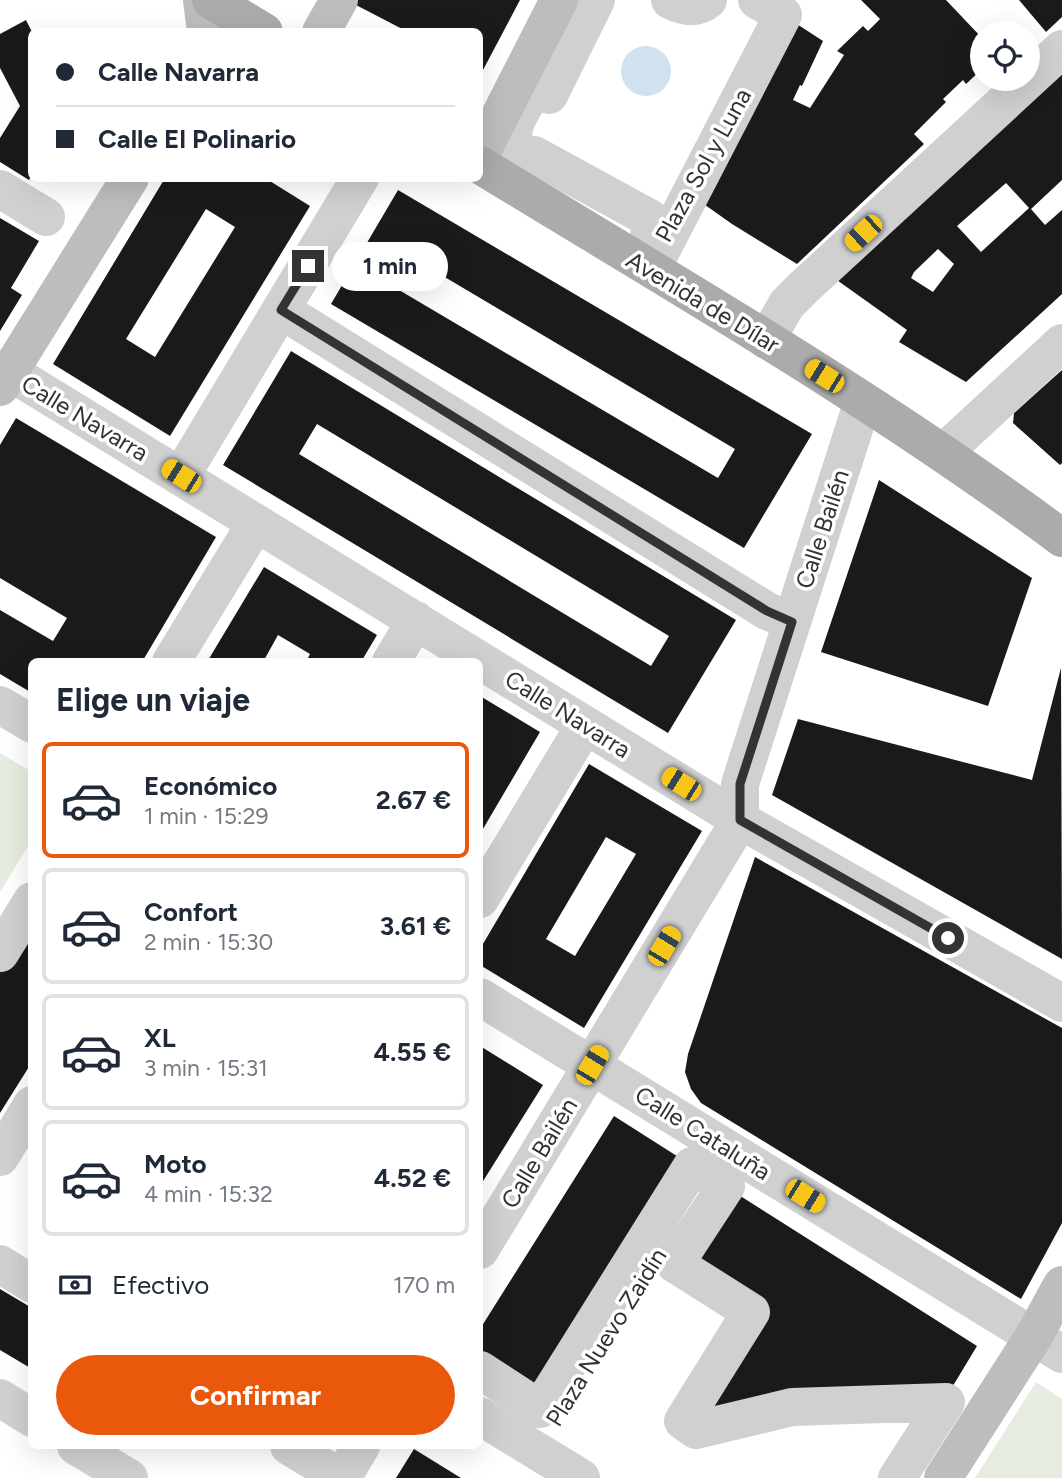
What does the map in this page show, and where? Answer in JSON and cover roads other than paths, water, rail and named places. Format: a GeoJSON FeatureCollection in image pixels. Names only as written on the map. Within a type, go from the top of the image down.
{"type":"FeatureCollection","features":[{"type":"Feature","properties":{"kind":"main road"},"geometry":{"type":"LineString","coordinates":[[211,0],[257,28]]}},
{"type":"Feature","properties":{"kind":"main road","name":"Avenida de Dílar"},"geometry":{"type":"LineString","coordinates":[[483,167],[863,401],[992,485],[1062,538]]}},
{"type":"Feature","properties":{"kind":"street"},"geometry":{"type":"LineString","coordinates":[[202,0],[206,28]]}},
{"type":"Feature","properties":{"kind":"street"},"geometry":{"type":"LineString","coordinates":[[323,28],[339,0]]}},
{"type":"Feature","properties":{"kind":"street"},"geometry":{"type":"LineString","coordinates":[[483,149],[559,0]]}},
{"type":"Feature","properties":{"kind":"street","name":"Plaza Sol y Luna"},"geometry":{"type":"LineString","coordinates":[[596,0],[549,95],[535,87],[512,131],[515,149],[525,169],[534,155],[651,219],[648,245],[660,251],[684,210],[783,15],[757,0]]}},
{"type":"Feature","properties":{"kind":"street"},"geometry":{"type":"LineString","coordinates":[[670,0],[683,6],[702,5],[708,0]]}},
{"type":"Feature","properties":{"kind":"street"},"geometry":{"type":"LineString","coordinates":[[766,340],[788,304],[803,288],[1062,49]]}},
{"type":"Feature","properties":{"kind":"street"},"geometry":{"type":"LineString","coordinates":[[5,379],[128,182]]}},
{"type":"Feature","properties":{"kind":"street"},"geometry":{"type":"LineString","coordinates":[[181,476],[358,182]]}},
{"type":"Feature","properties":{"kind":"street"},"geometry":{"type":"LineString","coordinates":[[0,189],[46,217]]}},
{"type":"Feature","properties":{"kind":"street"},"geometry":{"type":"LineString","coordinates":[[281,310],[767,611],[792,622]]}},
{"type":"Feature","properties":{"kind":"street"},"geometry":{"type":"LineString","coordinates":[[943,453],[1062,343]]}},
{"type":"Feature","properties":{"kind":"street","name":"Calle Navarra"},"geometry":{"type":"LineString","coordinates":[[5,379],[181,476],[477,658]]}},
{"type":"Feature","properties":{"kind":"street","name":"Calle Bailén"},"geometry":{"type":"LineString","coordinates":[[483,1245],[740,820],[740,784],[863,401]]}},
{"type":"Feature","properties":{"kind":"street"},"geometry":{"type":"LineString","coordinates":[[174,658],[256,523]]}},
{"type":"Feature","properties":{"kind":"street"},"geometry":{"type":"LineString","coordinates":[[393,658],[415,620]]}},
{"type":"Feature","properties":{"kind":"street","name":"Calle Navarra"},"geometry":{"type":"LineString","coordinates":[[483,662],[740,820],[1062,1003]]}},
{"type":"Feature","properties":{"kind":"street"},"geometry":{"type":"LineString","coordinates":[[0,705],[28,722]]}},
{"type":"Feature","properties":{"kind":"street"},"geometry":{"type":"LineString","coordinates":[[483,894],[585,724]]}},
{"type":"Feature","properties":{"kind":"street"},"geometry":{"type":"LineString","coordinates":[[0,953],[28,908]]}},
{"type":"Feature","properties":{"kind":"street","name":"Calle Cataluña"},"geometry":{"type":"LineString","coordinates":[[483,999],[1048,1345]]}},
{"type":"Feature","properties":{"kind":"street"},"geometry":{"type":"LineString","coordinates":[[0,1157],[28,1112]]}},
{"type":"Feature","properties":{"kind":"street","name":"Plaza Nuevo Zaidín"},"geometry":{"type":"LineString","coordinates":[[483,1372],[540,1409],[692,1166],[726,1186],[675,1264],[751,1312],[683,1421],[696,1430],[792,1407],[946,1402],[897,1478]]}},
{"type":"Feature","properties":{"kind":"street","name":"Plaza Nuevo Zaidín"},"geometry":{"type":"LineString","coordinates":[[483,1395],[546,1434],[709,1174]]}},
{"type":"Feature","properties":{"kind":"street"},"geometry":{"type":"LineString","coordinates":[[0,1264],[28,1282]]}},
{"type":"Feature","properties":{"kind":"street"},"geometry":{"type":"LineString","coordinates":[[943,1478],[1048,1345],[1062,1285]]}},
{"type":"Feature","properties":{"kind":"street"},"geometry":{"type":"LineString","coordinates":[[0,1398],[28,1416]]}},
{"type":"Feature","properties":{"kind":"street","name":"Plaza Nuevo Zaidín"},"geometry":{"type":"LineString","coordinates":[[483,1418],[582,1478]]}},
{"type":"Feature","properties":{"kind":"street"},"geometry":{"type":"LineString","coordinates":[[81,1449],[129,1478]]}},
{"type":"Feature","properties":{"kind":"street"},"geometry":{"type":"LineString","coordinates":[[294,1449],[341,1478],[359,1449]]}},
{"type":"Feature","properties":{"kind":"water"},"geometry":{"type":"Polygon","coordinates":[[[646,46],[664,53],[671,71],[664,89],[646,96],[628,89],[621,71],[628,53],[646,46]]]}}]}
